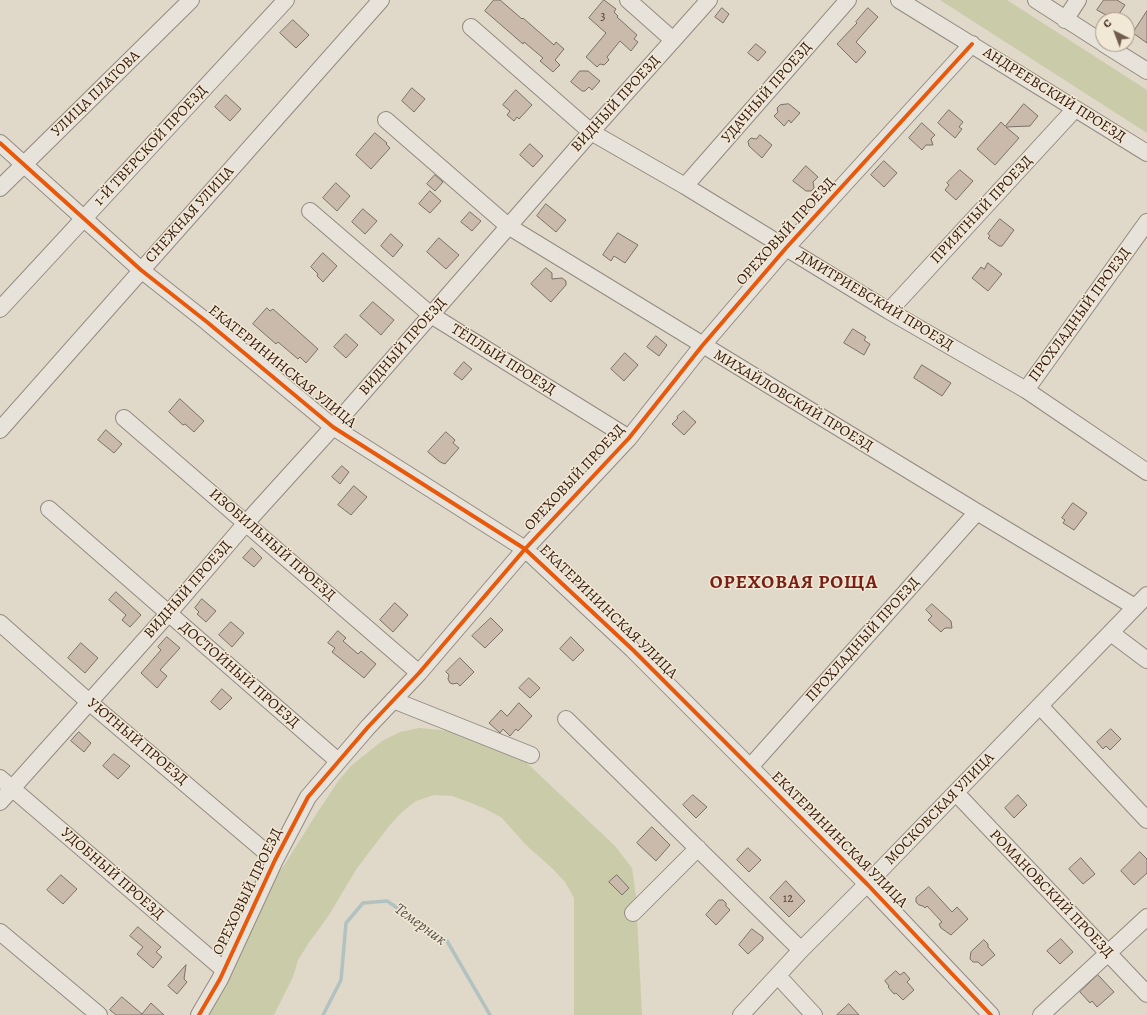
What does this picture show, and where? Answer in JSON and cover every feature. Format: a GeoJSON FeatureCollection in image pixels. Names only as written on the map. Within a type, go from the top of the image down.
{"type":"FeatureCollection","features":[{"type":"Feature","properties":{"kind":"street","name":"УЛИЦА ПЛАТОВА"},"geometry":{"type":"LineString","coordinates":[[0,188],[191,0]]}},
{"type":"Feature","properties":{"kind":"street","name":"1-Й ТВЕРСКОЙ ПРОЕЗД"},"geometry":{"type":"LineString","coordinates":[[0,309],[286,0]]}},
{"type":"Feature","properties":{"kind":"street","name":"СНЕЖНАЯ УЛИЦА"},"geometry":{"type":"LineString","coordinates":[[0,430],[381,0]]}},
{"type":"Feature","properties":{"kind":"street"},"geometry":{"type":"LineString","coordinates":[[628,0],[673,40]]}},
{"type":"Feature","properties":{"kind":"street","name":"ВИДНЫЙ ПРОЕЗД"},"geometry":{"type":"LineString","coordinates":[[0,802],[6,783],[89,702],[168,614],[246,523],[334,427],[591,132],[710,0]]}},
{"type":"Feature","properties":{"kind":"street","name":"УДАЧНЫЙ ПРОЕЗД"},"geometry":{"type":"LineString","coordinates":[[685,186],[848,0]]}},
{"type":"Feature","properties":{"kind":"street","name":"АНДРЕЕВСКИЙ ПРОЕЗД"},"geometry":{"type":"LineString","coordinates":[[899,0],[1147,153]]}},
{"type":"Feature","properties":{"kind":"street"},"geometry":{"type":"LineString","coordinates":[[1036,0],[1095,39]]}},
{"type":"Feature","properties":{"kind":"street"},"geometry":{"type":"LineString","coordinates":[[1065,20],[1078,0]]}},
{"type":"Feature","properties":{"kind":"street","name":"ДМИТРИЕВСКИЙ ПРОЕЗД"},"geometry":{"type":"LineString","coordinates":[[471,27],[591,132],[685,186],[889,311],[1026,390],[1147,472]]}},
{"type":"Feature","properties":{"kind":"street","name":"ОРЕХОВЫЙ ПРОЕЗД"},"geometry":{"type":"LineString","coordinates":[[199,1015],[224,970],[275,860],[308,798],[338,761],[419,673],[525,549],[630,438],[702,346],[786,248],[972,44]]}},
{"type":"Feature","properties":{"kind":"street"},"geometry":{"type":"LineString","coordinates":[[1116,52],[1147,71]]}},
{"type":"Feature","properties":{"kind":"street","name":"ПРИЯТНЫЙ ПРОЕЗД"},"geometry":{"type":"LineString","coordinates":[[889,311],[1075,108]]}},
{"type":"Feature","properties":{"kind":"street","name":"МИХАЙЛОВСКИЙ ПРОЕЗД"},"geometry":{"type":"LineString","coordinates":[[386,120],[508,226],[702,346],[977,512],[1142,603]]}},
{"type":"Feature","properties":{"kind":"street","name":"ЕКАТЕРИНИНСКАЯ УЛИЦА"},"geometry":{"type":"LineString","coordinates":[[0,143],[141,270],[207,322],[334,427],[525,549],[632,650],[750,767],[867,884],[991,1015]]}},
{"type":"Feature","properties":{"kind":"street","name":"ТЁПЛЫЙ ПРОЕЗД"},"geometry":{"type":"LineString","coordinates":[[310,211],[431,315],[630,438]]}},
{"type":"Feature","properties":{"kind":"street","name":"ПРОХЛАДНЫЙ ПРОЕЗД"},"geometry":{"type":"LineString","coordinates":[[1026,390],[1147,222]]}},
{"type":"Feature","properties":{"kind":"street","name":"ИЗОБИЛЬНЫЙ ПРОЕЗД"},"geometry":{"type":"LineString","coordinates":[[124,418],[419,673]]}},
{"type":"Feature","properties":{"kind":"street","name":"ДОСТОЙНЫЙ ПРОЕЗД"},"geometry":{"type":"LineString","coordinates":[[49,509],[338,761]]}},
{"type":"Feature","properties":{"kind":"street","name":"ПРОХЛАДНЫЙ ПРОЕЗД"},"geometry":{"type":"LineString","coordinates":[[750,767],[977,512]]}},
{"type":"Feature","properties":{"kind":"street","name":"МОСКОВСКАЯ УЛИЦА"},"geometry":{"type":"LineString","coordinates":[[740,1015],[801,950],[1142,603]]}},
{"type":"Feature","properties":{"kind":"street","name":"УЮТНЫЙ ПРОЕЗД"},"geometry":{"type":"LineString","coordinates":[[0,622],[89,702],[275,860]]}},
{"type":"Feature","properties":{"kind":"street"},"geometry":{"type":"LineString","coordinates":[[1111,633],[1147,660]]}},
{"type":"Feature","properties":{"kind":"street"},"geometry":{"type":"LineString","coordinates":[[393,700],[531,756]]}},
{"type":"Feature","properties":{"kind":"street"},"geometry":{"type":"LineString","coordinates":[[1040,706],[1147,820]]}},
{"type":"Feature","properties":{"kind":"street"},"geometry":{"type":"LineString","coordinates":[[566,719],[801,950]]}},
{"type":"Feature","properties":{"kind":"street","name":"УДОБНЫЙ ПРОЕЗД"},"geometry":{"type":"LineString","coordinates":[[6,783],[224,970]]}},
{"type":"Feature","properties":{"kind":"street","name":"РОМАНОВСКИЙ ПРОЕЗД"},"geometry":{"type":"LineString","coordinates":[[956,793],[1147,994]]}},
{"type":"Feature","properties":{"kind":"street"},"geometry":{"type":"LineString","coordinates":[[633,913],[698,848]]}},
{"type":"Feature","properties":{"kind":"street"},"geometry":{"type":"LineString","coordinates":[[1041,1015],[1147,917]]}},
{"type":"Feature","properties":{"kind":"street"},"geometry":{"type":"LineString","coordinates":[[0,932],[99,1015]]}},
{"type":"Feature","properties":{"kind":"street"},"geometry":{"type":"LineString","coordinates":[[778,976],[814,1015]]}},
{"type":"Feature","properties":{"kind":"green space"},"geometry":{"type":"Polygon","coordinates":[[[940,0],[1007,0],[1147,90],[1147,133],[940,0]]]}},
{"type":"Feature","properties":{"kind":"green space"},"geometry":{"type":"Polygon","coordinates":[[[419,728],[460,732],[515,753],[615,846],[632,868],[636,897],[642,1015],[574,1015],[574,898],[565,882],[526,845],[502,818],[486,809],[452,796],[434,795],[416,801],[402,812],[390,825],[357,868],[329,915],[298,960],[293,977],[274,1015],[205,1015],[273,879],[285,864],[339,780],[352,765],[382,741],[400,732],[419,728]]]}},
{"type":"Feature","properties":{"kind":"building"},"geometry":{"type":"Polygon","coordinates":[[[494,0],[500,0],[554,45],[556,42],[564,49],[555,60],[560,65],[553,72],[540,61],[543,58],[524,42],[523,44],[485,11],[494,0]]]}},
{"type":"Feature","properties":{"kind":"building"},"geometry":{"type":"Polygon","coordinates":[[[604,0],[616,9],[614,12],[618,16],[617,17],[637,35],[634,39],[638,42],[631,51],[620,41],[607,57],[609,60],[604,65],[600,64],[597,67],[586,57],[606,33],[589,18],[604,0]]]}},
{"type":"Feature","properties":{"kind":"building"},"geometry":{"type":"Polygon","coordinates":[[[1104,0],[1117,0],[1125,5],[1120,12],[1101,12],[1097,10],[1104,0]]]}},
{"type":"Feature","properties":{"kind":"building"},"geometry":{"type":"Polygon","coordinates":[[[722,8],[729,14],[723,23],[715,17],[722,8]]]}},
{"type":"Feature","properties":{"kind":"building"},"geometry":{"type":"Polygon","coordinates":[[[868,8],[878,17],[856,42],[866,52],[856,63],[837,44],[857,23],[856,22],[868,8]]]}},
{"type":"Feature","properties":{"kind":"building"},"geometry":{"type":"Polygon","coordinates":[[[1147,11],[1147,43],[1135,34],[1135,30],[1147,11]]]}},
{"type":"Feature","properties":{"kind":"building"},"geometry":{"type":"Polygon","coordinates":[[[293,20],[309,35],[296,48],[280,33],[293,20]]]}},
{"type":"Feature","properties":{"kind":"building"},"geometry":{"type":"Polygon","coordinates":[[[756,44],[766,52],[758,61],[748,53],[756,44]]]}},
{"type":"Feature","properties":{"kind":"building"},"geometry":{"type":"Polygon","coordinates":[[[580,71],[588,71],[600,81],[592,90],[589,87],[585,91],[582,91],[571,82],[580,71]]]}},
{"type":"Feature","properties":{"kind":"building"},"geometry":{"type":"Polygon","coordinates":[[[412,88],[425,99],[414,112],[402,101],[412,88]]]}},
{"type":"Feature","properties":{"kind":"building"},"geometry":{"type":"Polygon","coordinates":[[[516,90],[532,105],[519,119],[517,117],[514,121],[507,115],[510,111],[503,105],[516,90]]]}},
{"type":"Feature","properties":{"kind":"building"},"geometry":{"type":"Polygon","coordinates":[[[226,95],[241,109],[230,121],[215,107],[226,95]]]}},
{"type":"Feature","properties":{"kind":"building"},"geometry":{"type":"Polygon","coordinates":[[[789,104],[800,113],[791,123],[789,120],[784,126],[774,116],[778,112],[777,108],[780,105],[789,104]]]}},
{"type":"Feature","properties":{"kind":"building"},"geometry":{"type":"Polygon","coordinates":[[[1024,104],[1038,116],[1030,126],[1006,127],[1019,138],[995,165],[977,149],[1001,122],[1005,126],[1024,104]]]}},
{"type":"Feature","properties":{"kind":"building"},"geometry":{"type":"Polygon","coordinates":[[[949,110],[963,122],[959,127],[962,129],[955,138],[938,123],[949,110]]]}},
{"type":"Feature","properties":{"kind":"building"},"geometry":{"type":"Polygon","coordinates":[[[922,123],[935,135],[931,139],[933,145],[926,145],[922,150],[909,138],[922,123]]]}},
{"type":"Feature","properties":{"kind":"building"},"geometry":{"type":"Polygon","coordinates":[[[375,133],[387,143],[386,144],[390,148],[371,169],[356,155],[375,133]]]}},
{"type":"Feature","properties":{"kind":"building"},"geometry":{"type":"Polygon","coordinates":[[[760,135],[772,145],[762,158],[749,146],[748,141],[751,138],[756,139],[760,135]]]}},
{"type":"Feature","properties":{"kind":"building"},"geometry":{"type":"Polygon","coordinates":[[[530,144],[543,156],[533,167],[520,155],[530,144]]]}},
{"type":"Feature","properties":{"kind":"building"},"geometry":{"type":"Polygon","coordinates":[[[884,161],[897,173],[884,187],[871,175],[884,161]]]}},
{"type":"Feature","properties":{"kind":"building"},"geometry":{"type":"Polygon","coordinates":[[[806,166],[818,177],[813,182],[814,188],[811,191],[806,191],[793,181],[806,166]]]}},
{"type":"Feature","properties":{"kind":"building"},"geometry":{"type":"Polygon","coordinates":[[[960,170],[973,181],[956,200],[945,190],[949,185],[947,183],[960,170]]]}},
{"type":"Feature","properties":{"kind":"building"},"geometry":{"type":"Polygon","coordinates":[[[435,175],[443,182],[435,191],[427,184],[435,175]]]}},
{"type":"Feature","properties":{"kind":"building"},"geometry":{"type":"Polygon","coordinates":[[[336,183],[350,196],[337,211],[323,198],[336,183]]]}},
{"type":"Feature","properties":{"kind":"building"},"geometry":{"type":"Polygon","coordinates":[[[430,191],[441,201],[430,213],[419,204],[430,191]]]}},
{"type":"Feature","properties":{"kind":"building"},"geometry":{"type":"Polygon","coordinates":[[[546,204],[566,220],[556,232],[537,216],[546,204]]]}},
{"type":"Feature","properties":{"kind":"building"},"geometry":{"type":"Polygon","coordinates":[[[363,209],[377,221],[365,234],[352,222],[363,209]]]}},
{"type":"Feature","properties":{"kind":"building"},"geometry":{"type":"Polygon","coordinates":[[[470,212],[481,221],[472,231],[461,222],[470,212]]]}},
{"type":"Feature","properties":{"kind":"building"},"geometry":{"type":"Polygon","coordinates":[[[1000,219],[1014,230],[1002,246],[999,246],[988,238],[990,236],[988,234],[1000,219]]]}},
{"type":"Feature","properties":{"kind":"building"},"geometry":{"type":"Polygon","coordinates":[[[618,233],[638,245],[625,263],[614,256],[611,261],[603,255],[618,233]]]}},
{"type":"Feature","properties":{"kind":"building"},"geometry":{"type":"Polygon","coordinates":[[[391,234],[403,245],[393,257],[381,246],[391,234]]]}},
{"type":"Feature","properties":{"kind":"building"},"geometry":{"type":"Polygon","coordinates":[[[439,238],[459,255],[446,269],[427,252],[439,238]]]}},
{"type":"Feature","properties":{"kind":"building"},"geometry":{"type":"Polygon","coordinates":[[[323,253],[337,266],[323,282],[311,267],[323,253]]]}},
{"type":"Feature","properties":{"kind":"building"},"geometry":{"type":"Polygon","coordinates":[[[988,263],[1002,274],[988,291],[972,278],[981,267],[984,269],[988,263]]]}},
{"type":"Feature","properties":{"kind":"building"},"geometry":{"type":"Polygon","coordinates":[[[546,268],[552,273],[552,279],[562,278],[566,281],[566,285],[551,302],[531,284],[546,268]]]}},
{"type":"Feature","properties":{"kind":"building"},"geometry":{"type":"Polygon","coordinates":[[[373,302],[394,320],[381,335],[360,316],[373,302]]]}},
{"type":"Feature","properties":{"kind":"building"},"geometry":{"type":"Polygon","coordinates":[[[267,308],[270,311],[273,309],[318,349],[306,363],[300,357],[298,359],[278,342],[276,344],[253,324],[267,308]]]}},
{"type":"Feature","properties":{"kind":"building"},"geometry":{"type":"Polygon","coordinates":[[[853,329],[866,337],[864,340],[870,344],[864,355],[844,343],[853,329]]]}},
{"type":"Feature","properties":{"kind":"building"},"geometry":{"type":"Polygon","coordinates":[[[346,334],[358,345],[346,358],[334,347],[346,334]]]}},
{"type":"Feature","properties":{"kind":"building"},"geometry":{"type":"Polygon","coordinates":[[[656,336],[667,345],[659,356],[647,347],[656,336]]]}},
{"type":"Feature","properties":{"kind":"building"},"geometry":{"type":"Polygon","coordinates":[[[625,353],[638,365],[624,381],[611,369],[625,353]]]}},
{"type":"Feature","properties":{"kind":"building"},"geometry":{"type":"Polygon","coordinates":[[[464,362],[472,369],[462,380],[454,374],[464,362]]]}},
{"type":"Feature","properties":{"kind":"building"},"geometry":{"type":"Polygon","coordinates":[[[922,365],[951,383],[942,396],[914,378],[922,365]]]}},
{"type":"Feature","properties":{"kind":"building"},"geometry":{"type":"Polygon","coordinates":[[[180,399],[204,421],[194,432],[185,424],[183,425],[169,412],[180,399]]]}},
{"type":"Feature","properties":{"kind":"building"},"geometry":{"type":"Polygon","coordinates":[[[684,411],[696,422],[684,435],[672,424],[684,411]]]}},
{"type":"Feature","properties":{"kind":"building"},"geometry":{"type":"Polygon","coordinates":[[[106,430],[122,444],[114,453],[98,440],[106,430]]]}},
{"type":"Feature","properties":{"kind":"building"},"geometry":{"type":"Polygon","coordinates":[[[446,432],[455,440],[453,443],[459,448],[445,464],[440,462],[428,452],[446,432]]]}},
{"type":"Feature","properties":{"kind":"building"},"geometry":{"type":"Polygon","coordinates":[[[342,466],[349,472],[340,484],[332,477],[342,466]]]}},
{"type":"Feature","properties":{"kind":"building"},"geometry":{"type":"Polygon","coordinates":[[[354,486],[367,497],[351,515],[338,505],[354,486]]]}},
{"type":"Feature","properties":{"kind":"building"},"geometry":{"type":"Polygon","coordinates":[[[1073,503],[1087,513],[1074,530],[1063,523],[1065,520],[1062,518],[1073,503]]]}},
{"type":"Feature","properties":{"kind":"building"},"geometry":{"type":"Polygon","coordinates":[[[252,548],[262,558],[254,567],[243,558],[252,548]]]}},
{"type":"Feature","properties":{"kind":"building"},"geometry":{"type":"Polygon","coordinates":[[[116,592],[141,615],[130,627],[122,620],[126,615],[109,600],[116,592]]]}},
{"type":"Feature","properties":{"kind":"building"},"geometry":{"type":"Polygon","coordinates":[[[202,599],[216,611],[206,622],[197,614],[199,612],[195,608],[202,599]]]}},
{"type":"Feature","properties":{"kind":"building"},"geometry":{"type":"Polygon","coordinates":[[[395,603],[408,615],[393,632],[380,620],[395,603]]]}},
{"type":"Feature","properties":{"kind":"building"},"geometry":{"type":"Polygon","coordinates":[[[932,604],[951,621],[952,628],[945,628],[941,632],[928,620],[932,616],[926,610],[932,604]]]}},
{"type":"Feature","properties":{"kind":"building"},"geometry":{"type":"Polygon","coordinates":[[[491,618],[503,630],[485,648],[472,636],[491,618]]]}},
{"type":"Feature","properties":{"kind":"building"},"geometry":{"type":"Polygon","coordinates":[[[231,622],[244,633],[232,647],[219,635],[231,622]]]}},
{"type":"Feature","properties":{"kind":"building"},"geometry":{"type":"Polygon","coordinates":[[[338,631],[346,638],[343,641],[358,654],[361,651],[376,664],[364,678],[332,652],[335,648],[328,643],[338,631]]]}},
{"type":"Feature","properties":{"kind":"building"},"geometry":{"type":"Polygon","coordinates":[[[167,637],[180,648],[160,670],[167,676],[157,688],[141,673],[161,650],[158,647],[167,637]]]}},
{"type":"Feature","properties":{"kind":"building"},"geometry":{"type":"Polygon","coordinates":[[[571,637],[584,650],[573,661],[560,649],[571,637]]]}},
{"type":"Feature","properties":{"kind":"building"},"geometry":{"type":"Polygon","coordinates":[[[81,643],[98,658],[85,673],[68,658],[81,643]]]}},
{"type":"Feature","properties":{"kind":"building"},"geometry":{"type":"Polygon","coordinates":[[[460,658],[474,672],[460,686],[457,683],[450,683],[448,679],[449,675],[446,672],[460,658]]]}},
{"type":"Feature","properties":{"kind":"building"},"geometry":{"type":"Polygon","coordinates":[[[529,678],[540,688],[530,698],[519,688],[529,678]]]}},
{"type":"Feature","properties":{"kind":"building"},"geometry":{"type":"Polygon","coordinates":[[[222,689],[232,698],[220,710],[211,702],[222,689]]]}},
{"type":"Feature","properties":{"kind":"building"},"geometry":{"type":"Polygon","coordinates":[[[519,703],[532,716],[518,731],[516,729],[510,736],[503,729],[500,733],[489,723],[501,710],[507,716],[519,703]]]}},
{"type":"Feature","properties":{"kind":"building"},"geometry":{"type":"Polygon","coordinates":[[[1111,729],[1121,739],[1110,750],[1106,746],[1103,749],[1097,742],[1111,729]]]}},
{"type":"Feature","properties":{"kind":"building"},"geometry":{"type":"Polygon","coordinates":[[[79,732],[91,743],[84,752],[71,741],[79,732]]]}},
{"type":"Feature","properties":{"kind":"building"},"geometry":{"type":"Polygon","coordinates":[[[114,754],[130,766],[118,779],[103,766],[114,754]]]}},
{"type":"Feature","properties":{"kind":"building"},"geometry":{"type":"Polygon","coordinates":[[[693,795],[707,807],[696,818],[683,805],[693,795]]]}},
{"type":"Feature","properties":{"kind":"building"},"geometry":{"type":"Polygon","coordinates":[[[1018,795],[1027,805],[1014,818],[1005,808],[1018,795]]]}},
{"type":"Feature","properties":{"kind":"building"},"geometry":{"type":"Polygon","coordinates":[[[652,827],[670,845],[656,861],[637,843],[652,827]]]}},
{"type":"Feature","properties":{"kind":"building"},"geometry":{"type":"Polygon","coordinates":[[[748,848],[761,860],[749,872],[737,860],[748,848]]]}},
{"type":"Feature","properties":{"kind":"building"},"geometry":{"type":"Polygon","coordinates":[[[1140,852],[1147,859],[1147,873],[1134,885],[1121,871],[1140,852]]]}},
{"type":"Feature","properties":{"kind":"building"},"geometry":{"type":"Polygon","coordinates":[[[1081,858],[1095,874],[1083,884],[1069,869],[1081,858]]]}},
{"type":"Feature","properties":{"kind":"building"},"geometry":{"type":"Polygon","coordinates":[[[61,875],[77,889],[63,904],[47,890],[61,875]]]}},
{"type":"Feature","properties":{"kind":"building"},"geometry":{"type":"Polygon","coordinates":[[[617,875],[629,888],[622,895],[609,882],[617,875]]]}},
{"type":"Feature","properties":{"kind":"building"},"geometry":{"type":"Polygon","coordinates":[[[786,881],[805,901],[789,917],[770,898],[786,881]]]}},
{"type":"Feature","properties":{"kind":"building"},"geometry":{"type":"Polygon","coordinates":[[[929,887],[952,912],[957,907],[968,919],[951,935],[941,928],[939,924],[942,922],[927,906],[925,908],[916,902],[916,898],[929,887]]]}},
{"type":"Feature","properties":{"kind":"building"},"geometry":{"type":"Polygon","coordinates":[[[719,900],[723,900],[730,910],[716,925],[706,915],[719,900]]]}},
{"type":"Feature","properties":{"kind":"building"},"geometry":{"type":"Polygon","coordinates":[[[138,927],[161,947],[156,952],[162,957],[153,968],[137,954],[143,947],[130,936],[138,927]]]}},
{"type":"Feature","properties":{"kind":"building"},"geometry":{"type":"Polygon","coordinates":[[[752,929],[763,937],[763,940],[748,954],[739,945],[752,929]]]}},
{"type":"Feature","properties":{"kind":"building"},"geometry":{"type":"Polygon","coordinates":[[[1061,939],[1073,952],[1060,964],[1047,951],[1061,939]]]}},
{"type":"Feature","properties":{"kind":"building"},"geometry":{"type":"Polygon","coordinates":[[[984,940],[995,955],[982,966],[978,962],[973,962],[970,959],[971,952],[984,940]]]}},
{"type":"Feature","properties":{"kind":"building"},"geometry":{"type":"Polygon","coordinates":[[[186,965],[184,979],[187,982],[177,994],[168,986],[186,965]]]}},
{"type":"Feature","properties":{"kind":"building"},"geometry":{"type":"Polygon","coordinates":[[[896,971],[900,975],[904,972],[910,979],[907,982],[914,990],[903,1000],[896,993],[894,994],[885,981],[896,971]]]}},
{"type":"Feature","properties":{"kind":"building"},"geometry":{"type":"Polygon","coordinates":[[[1098,975],[1114,992],[1097,1007],[1092,1001],[1090,1003],[1080,992],[1098,975]]]}},
{"type":"Feature","properties":{"kind":"building"},"geometry":{"type":"Polygon","coordinates":[[[122,997],[142,1014],[151,1003],[164,1015],[116,1015],[110,1010],[122,997]]]}},
{"type":"Feature","properties":{"kind":"building"},"geometry":{"type":"Polygon","coordinates":[[[849,1004],[859,1015],[837,1015],[849,1004]]]}},
{"type":"Feature","properties":{"kind":"waterway","name":"Темерник"},"geometry":{"type":"LineString","coordinates":[[323,1015],[341,980],[346,923],[363,903],[387,901],[447,941],[490,1015]]}},
{"type":"Feature","properties":{"kind":"cycle path"},"geometry":{"type":"LineString","coordinates":[[199,1015],[220,979],[275,860],[308,797],[368,727],[419,673],[525,549],[629,438],[702,346],[786,248],[972,44]]}},
{"type":"Feature","properties":{"kind":"cycle path"},"geometry":{"type":"LineString","coordinates":[[0,143],[141,270],[207,322],[333,427],[525,549],[633,650],[867,884],[991,1015]]}},
{"type":"Feature","properties":{"kind":"district","name":"ОРЕХОВАЯ РОЩА"},"geometry":{"type":"Point","coordinates":[794,583]}}]}
